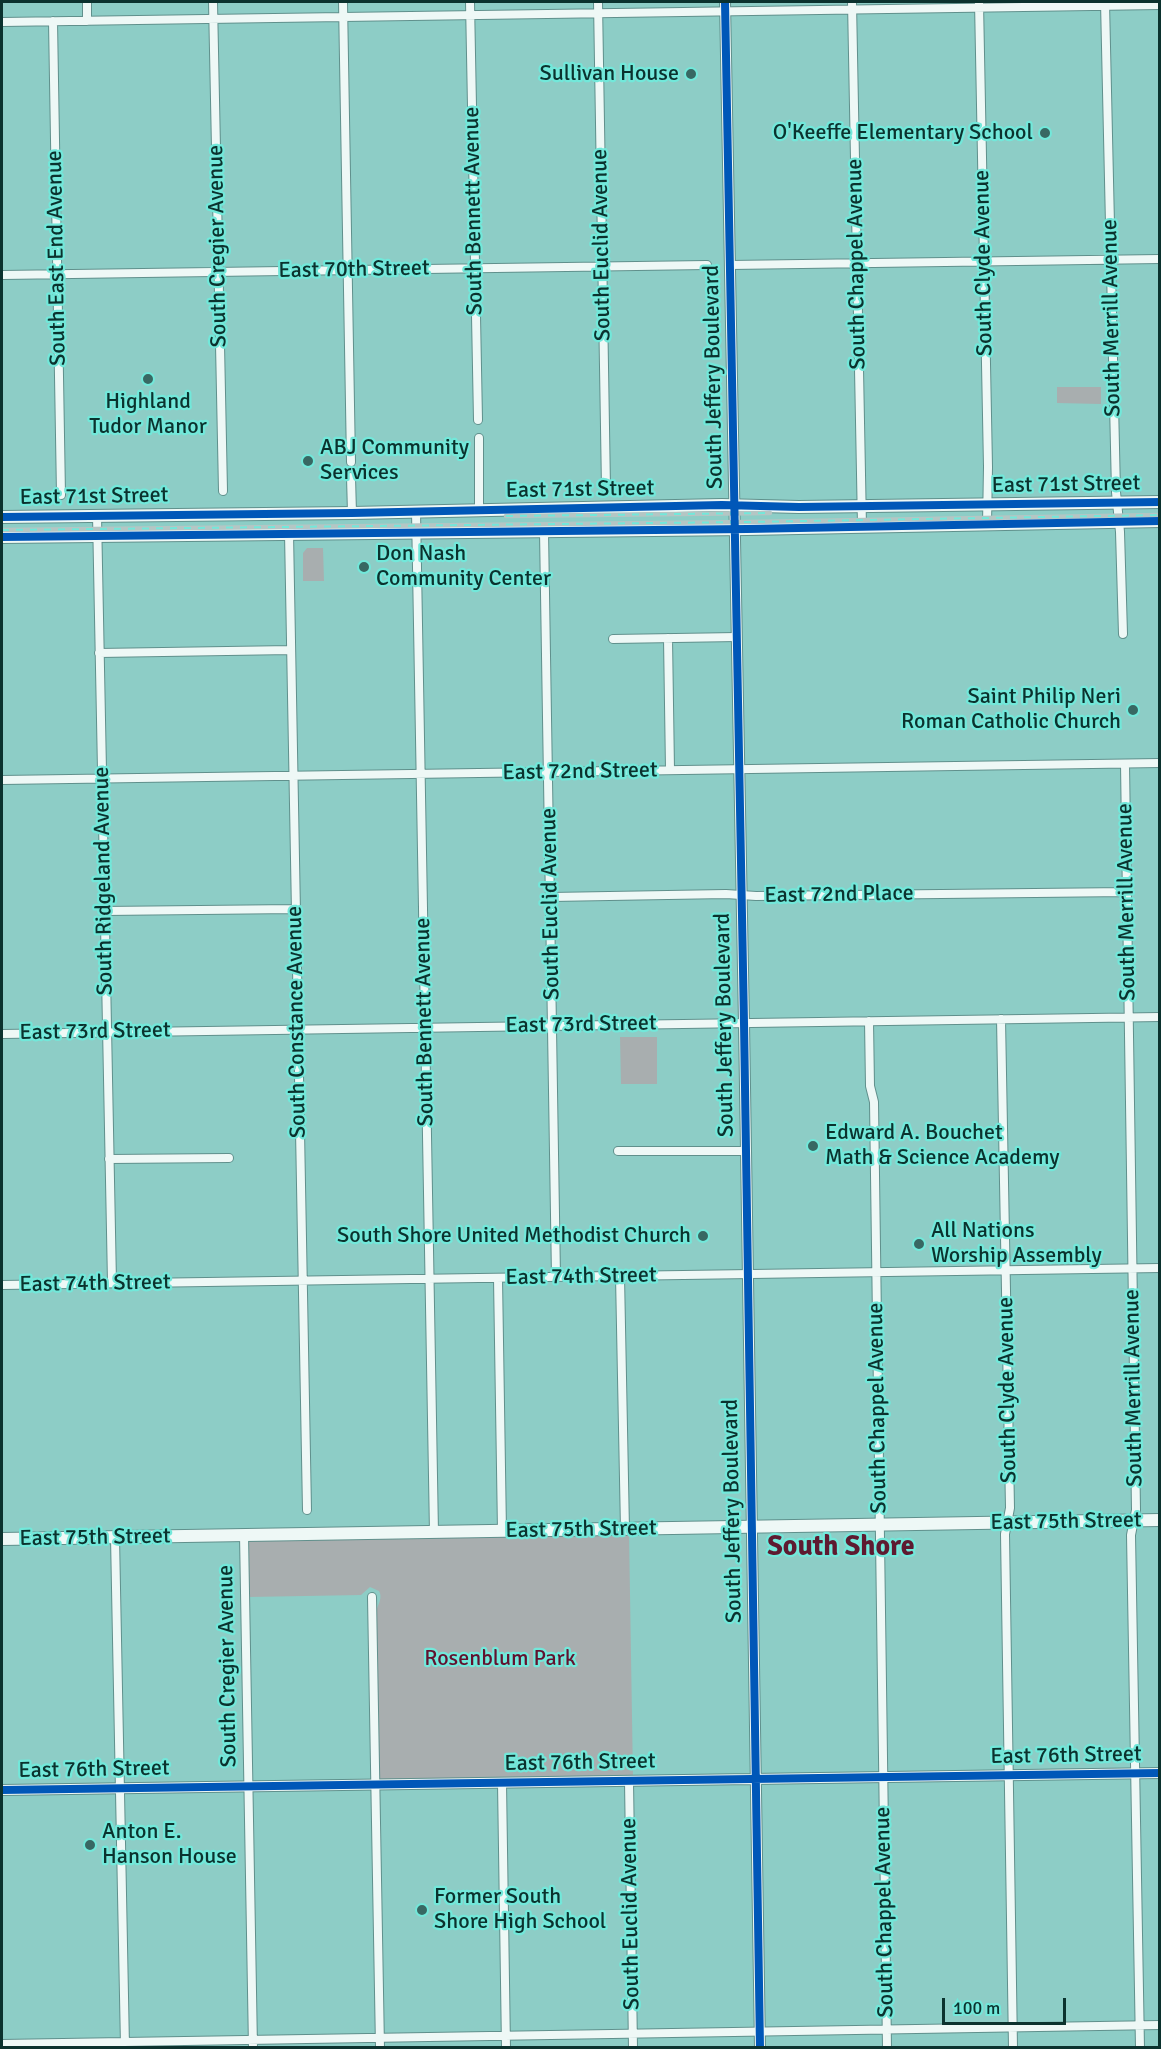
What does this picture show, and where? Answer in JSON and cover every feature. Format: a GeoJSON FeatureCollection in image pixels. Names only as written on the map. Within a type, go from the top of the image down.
{"type":"FeatureCollection","features":[{"type":"Feature","properties":{"kind":"main road","name":"East 71st Street"},"geometry":{"type":"LineString","coordinates":[[2,537],[97,536],[352,513],[416,511],[734,505],[861,506],[1160,502]]}},
{"type":"Feature","properties":{"kind":"main road","name":"East 71st Street"},"geometry":{"type":"LineString","coordinates":[[2,517],[97,515],[223,524],[289,533],[735,529],[1160,521]]}},
{"type":"Feature","properties":{"kind":"main road","name":"East 75th Street"},"geometry":{"type":"LineString","coordinates":[[2,1539],[1160,1520]]}},
{"type":"Feature","properties":{"kind":"street"},"geometry":{"type":"LineString","coordinates":[[87,2],[87,21]]}},
{"type":"Feature","properties":{"kind":"street","name":"South Cregier Avenue"},"geometry":{"type":"LineString","coordinates":[[213,2],[223,491]]}},
{"type":"Feature","properties":{"kind":"street"},"geometry":{"type":"LineString","coordinates":[[342,2],[351,462]]}},
{"type":"Feature","properties":{"kind":"street","name":"South Bennett Avenue"},"geometry":{"type":"LineString","coordinates":[[470,2],[478,420]]}},
{"type":"Feature","properties":{"kind":"street","name":"South Euclid Avenue"},"geometry":{"type":"LineString","coordinates":[[598,2],[606,488]]}},
{"type":"Feature","properties":{"kind":"street","name":"South Merrill Avenue"},"geometry":{"type":"LineString","coordinates":[[1105,4],[1117,503],[1123,634]]}},
{"type":"Feature","properties":{"kind":"street","name":"South Clyde Avenue"},"geometry":{"type":"LineString","coordinates":[[979,5],[987,524]]}},
{"type":"Feature","properties":{"kind":"street"},"geometry":{"type":"LineString","coordinates":[[2,22],[598,13],[725,7],[1160,5]]}},
{"type":"Feature","properties":{"kind":"street","name":"South Chappel Avenue"},"geometry":{"type":"LineString","coordinates":[[852,6],[862,526]]}},
{"type":"Feature","properties":{"kind":"street","name":"South Jeffery Boulevard"},"geometry":{"type":"LineString","coordinates":[[725,7],[760,2048]]}},
{"type":"Feature","properties":{"kind":"street","name":"South East End Avenue"},"geometry":{"type":"LineString","coordinates":[[53,21],[61,495]]}},
{"type":"Feature","properties":{"kind":"street"},"geometry":{"type":"LineString","coordinates":[[730,265],[1160,259]]}},
{"type":"Feature","properties":{"kind":"street","name":"East 70th Street"},"geometry":{"type":"LineString","coordinates":[[2,275],[707,264]]}},
{"type":"Feature","properties":{"kind":"street"},"geometry":{"type":"LineString","coordinates":[[479,438],[479,510]]}},
{"type":"Feature","properties":{"kind":"street"},"geometry":{"type":"LineString","coordinates":[[351,477],[352,513]]}},
{"type":"Feature","properties":{"kind":"street","name":"South Bennett Avenue"},"geometry":{"type":"LineString","coordinates":[[416,511],[434,1533]]}},
{"type":"Feature","properties":{"kind":"street","name":"South Ridgeland Avenue"},"geometry":{"type":"LineString","coordinates":[[97,515],[112,1283]]}},
{"type":"Feature","properties":{"kind":"street","name":"South Euclid Avenue"},"geometry":{"type":"LineString","coordinates":[[544,531],[556,1277]]}},
{"type":"Feature","properties":{"kind":"street","name":"South Constance Avenue"},"geometry":{"type":"LineString","coordinates":[[289,533],[307,1510]]}},
{"type":"Feature","properties":{"kind":"street"},"geometry":{"type":"LineString","coordinates":[[613,639],[737,637]]}},
{"type":"Feature","properties":{"kind":"street"},"geometry":{"type":"LineString","coordinates":[[668,638],[670,770]]}},
{"type":"Feature","properties":{"kind":"street"},"geometry":{"type":"LineString","coordinates":[[99,653],[291,650]]}},
{"type":"Feature","properties":{"kind":"street","name":"East 72nd Street"},"geometry":{"type":"LineString","coordinates":[[2,780],[1160,763]]}},
{"type":"Feature","properties":{"kind":"street","name":"South Merrill Avenue"},"geometry":{"type":"LineString","coordinates":[[1125,764],[1136,1510],[1131,1535],[1140,2048]]}},
{"type":"Feature","properties":{"kind":"street","name":"East 72nd Place"},"geometry":{"type":"LineString","coordinates":[[551,897],[1127,892]]}},
{"type":"Feature","properties":{"kind":"street"},"geometry":{"type":"LineString","coordinates":[[105,911],[295,909]]}},
{"type":"Feature","properties":{"kind":"street","name":"East 73rd Street"},"geometry":{"type":"LineString","coordinates":[[2,1034],[1160,1017]]}},
{"type":"Feature","properties":{"kind":"street","name":"South Clyde Avenue"},"geometry":{"type":"LineString","coordinates":[[1001,1019],[1010,1508],[1005,1534],[1013,2048]]}},
{"type":"Feature","properties":{"kind":"street","name":"South Chappel Avenue"},"geometry":{"type":"LineString","coordinates":[[869,1021],[870,1086],[874,1102],[877,1272],[887,2048]]}},
{"type":"Feature","properties":{"kind":"street"},"geometry":{"type":"LineString","coordinates":[[618,1151],[746,1151]]}},
{"type":"Feature","properties":{"kind":"street"},"geometry":{"type":"LineString","coordinates":[[109,1159],[229,1158]]}},
{"type":"Feature","properties":{"kind":"street","name":"East 74th Street"},"geometry":{"type":"LineString","coordinates":[[2,1285],[1160,1268]]}},
{"type":"Feature","properties":{"kind":"street"},"geometry":{"type":"LineString","coordinates":[[620,1276],[625,1530]]}},
{"type":"Feature","properties":{"kind":"street"},"geometry":{"type":"LineString","coordinates":[[498,1278],[502,1532]]}},
{"type":"Feature","properties":{"kind":"street","name":"South Cregier Avenue"},"geometry":{"type":"LineString","coordinates":[[244,1535],[253,2044]]}},
{"type":"Feature","properties":{"kind":"street"},"geometry":{"type":"LineString","coordinates":[[115,1537],[125,2045]]}},
{"type":"Feature","properties":{"kind":"street"},"geometry":{"type":"LineString","coordinates":[[372,1597],[380,2043]]}},
{"type":"Feature","properties":{"kind":"street","name":"East 76th Street"},"geometry":{"type":"LineString","coordinates":[[2,1790],[1160,1773]]}},
{"type":"Feature","properties":{"kind":"street","name":"South Euclid Avenue"},"geometry":{"type":"LineString","coordinates":[[629,1781],[633,2048]]}},
{"type":"Feature","properties":{"kind":"street"},"geometry":{"type":"LineString","coordinates":[[502,1783],[506,2048]]}},
{"type":"Feature","properties":{"kind":"street"},"geometry":{"type":"LineString","coordinates":[[2,2044],[380,2043],[506,2036],[1160,2025]]}},
{"type":"Feature","properties":{"kind":"green space"},"geometry":{"type":"Polygon","coordinates":[[[1057,387],[1101,387],[1101,404],[1057,403],[1057,387]]]}},
{"type":"Feature","properties":{"kind":"green space"},"geometry":{"type":"Polygon","coordinates":[[[307,548],[323,548],[324,581],[303,581],[303,553],[307,548]]]}},
{"type":"Feature","properties":{"kind":"green space"},"geometry":{"type":"Polygon","coordinates":[[[620,1037],[657,1037],[657,1084],[621,1084],[620,1037]]]}},
{"type":"Feature","properties":{"kind":"green space","name":"Rosenblum Park"},"geometry":{"type":"Polygon","coordinates":[[[629,1533],[633,1778],[379,1782],[376,1612],[380,1599],[379,1591],[370,1587],[361,1595],[248,1597],[247,1540],[629,1533]]]}},
{"type":"Feature","properties":{"kind":"railway"},"geometry":{"type":"LineString","coordinates":[[506,516],[770,513]]}},
{"type":"Feature","properties":{"kind":"railway"},"geometry":{"type":"LineString","coordinates":[[2,530],[1160,515]]}},
{"type":"Feature","properties":{"kind":"cycle path"},"geometry":{"type":"LineString","coordinates":[[725,2],[760,2048]]}},
{"type":"Feature","properties":{"kind":"cycle path"},"geometry":{"type":"LineString","coordinates":[[2,517],[352,513],[722,505],[799,507],[1160,502]]}},
{"type":"Feature","properties":{"kind":"cycle path"},"geometry":{"type":"LineString","coordinates":[[2,537],[747,529],[1160,521]]}},
{"type":"Feature","properties":{"kind":"cycle path"},"geometry":{"type":"LineString","coordinates":[[2,1790],[1160,1773]]}},
{"type":"Feature","properties":{"kind":"place","name":"Sullivan House"},"geometry":{"type":"Point","coordinates":[691,74]}},
{"type":"Feature","properties":{"kind":"place","name":"O'Keeffe Elementary School"},"geometry":{"type":"Point","coordinates":[1045,133]}},
{"type":"Feature","properties":{"kind":"place","name":"Highland Tudor Manor"},"geometry":{"type":"Point","coordinates":[148,379]}},
{"type":"Feature","properties":{"kind":"place","name":"ABJ Community Services"},"geometry":{"type":"Point","coordinates":[308,461]}},
{"type":"Feature","properties":{"kind":"place","name":"Don Nash Community Center"},"geometry":{"type":"Point","coordinates":[364,567]}},
{"type":"Feature","properties":{"kind":"place","name":"Saint Philip Neri Roman Catholic Church"},"geometry":{"type":"Point","coordinates":[1133,710]}},
{"type":"Feature","properties":{"kind":"place","name":"Edward A. Bouchet Math & Science Academy"},"geometry":{"type":"Point","coordinates":[813,1146]}},
{"type":"Feature","properties":{"kind":"place","name":"South Shore United Methodist Church"},"geometry":{"type":"Point","coordinates":[703,1236]}},
{"type":"Feature","properties":{"kind":"place","name":"All Nations Worship Assembly"},"geometry":{"type":"Point","coordinates":[919,1244]}},
{"type":"Feature","properties":{"kind":"place","name":"Anton E. Hanson House"},"geometry":{"type":"Point","coordinates":[90,1845]}},
{"type":"Feature","properties":{"kind":"place","name":"Former South Shore High School"},"geometry":{"type":"Point","coordinates":[422,1910]}},
{"type":"Feature","properties":{"kind":"district","name":"South Shore"},"geometry":{"type":"Point","coordinates":[841,1548]}}]}
